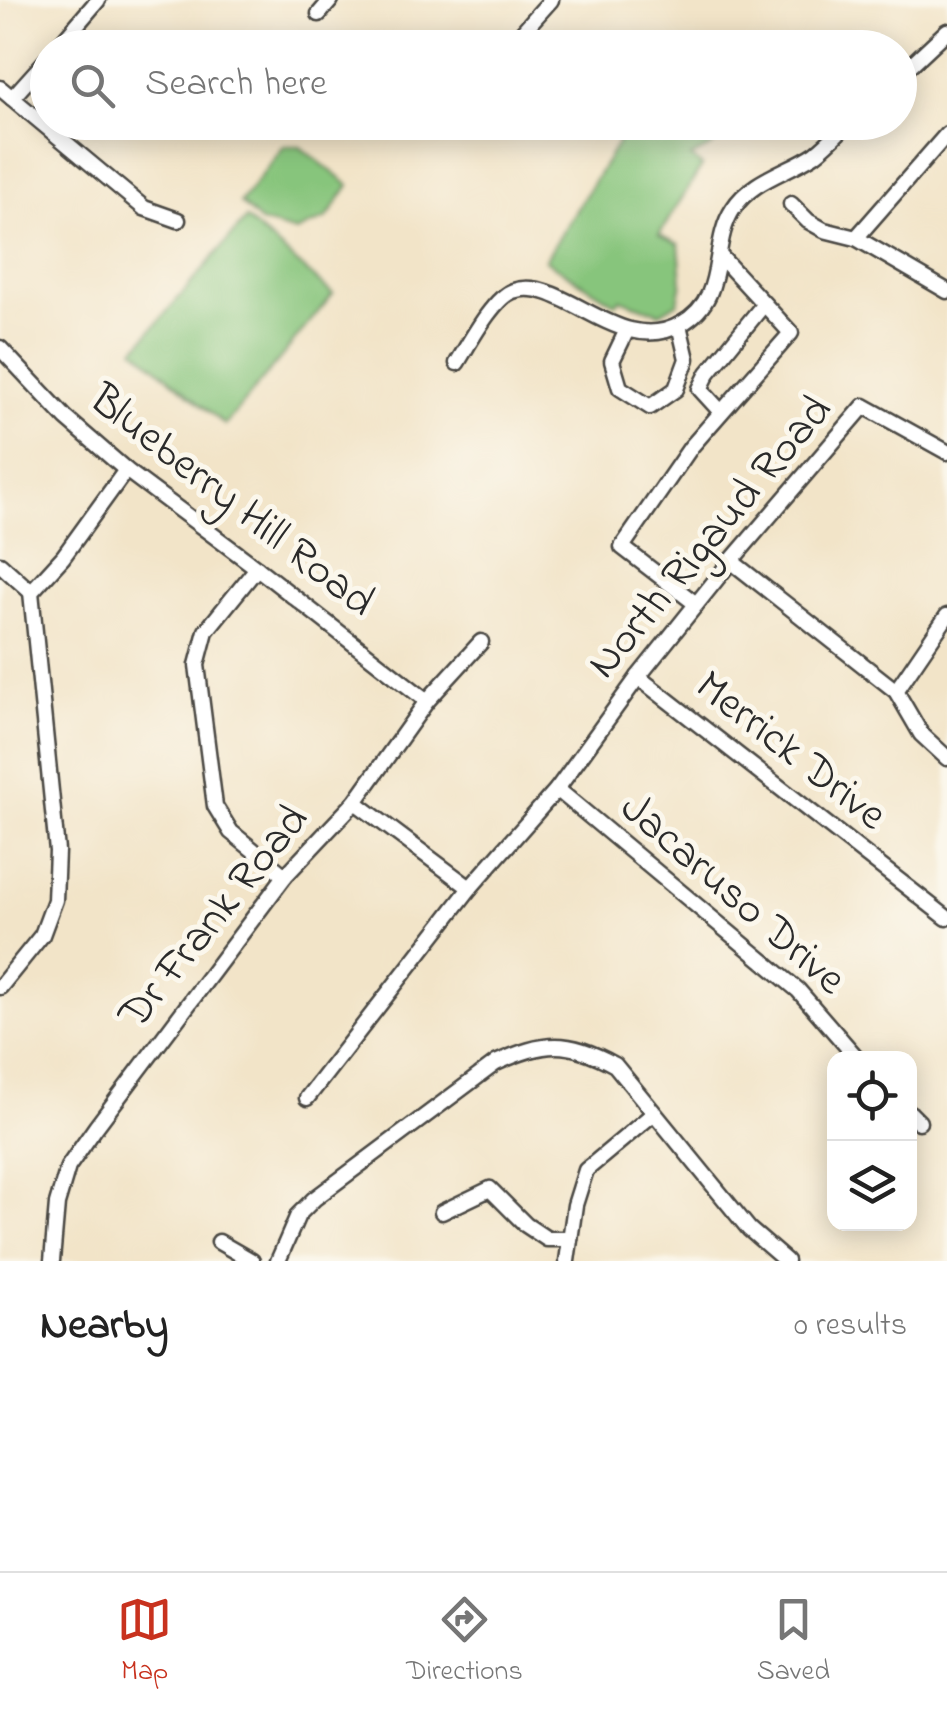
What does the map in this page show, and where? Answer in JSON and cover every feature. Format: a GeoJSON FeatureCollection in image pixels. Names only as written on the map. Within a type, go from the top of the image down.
{"type":"FeatureCollection","features":[{"type":"Feature","properties":{"kind":"street"},"geometry":{"type":"LineString","coordinates":[[72,30],[98,0]]}},
{"type":"Feature","properties":{"kind":"street"},"geometry":{"type":"LineString","coordinates":[[319,14],[331,0]]}},
{"type":"Feature","properties":{"kind":"street"},"geometry":{"type":"LineString","coordinates":[[524,30],[551,0]]}},
{"type":"Feature","properties":{"kind":"street"},"geometry":{"type":"LineString","coordinates":[[917,60],[947,31]]}},
{"type":"Feature","properties":{"kind":"street"},"geometry":{"type":"LineString","coordinates":[[30,73],[6,94],[30,114]]}},
{"type":"Feature","properties":{"kind":"street"},"geometry":{"type":"LineString","coordinates":[[856,238],[947,134]]}},
{"type":"Feature","properties":{"kind":"street"},"geometry":{"type":"LineString","coordinates":[[62,140],[144,208],[178,220]]}},
{"type":"Feature","properties":{"kind":"street"},"geometry":{"type":"LineString","coordinates":[[457,363],[496,305],[513,291],[535,290],[627,330],[656,332],[680,325],[700,308],[710,292],[718,270],[722,232],[738,201],[749,190],[816,153],[830,140]]}},
{"type":"Feature","properties":{"kind":"street"},"geometry":{"type":"LineString","coordinates":[[791,204],[824,230],[856,238],[947,291]]}},
{"type":"Feature","properties":{"kind":"street"},"geometry":{"type":"LineString","coordinates":[[696,604],[622,547],[691,447],[791,333],[720,256]]}},
{"type":"Feature","properties":{"kind":"street"},"geometry":{"type":"LineString","coordinates":[[722,412],[700,390],[708,373],[764,304]]}},
{"type":"Feature","properties":{"kind":"street"},"geometry":{"type":"LineString","coordinates":[[627,330],[612,361],[620,388],[650,407],[676,389],[687,360],[680,325]]}},
{"type":"Feature","properties":{"kind":"street","name":"Blueberry Hill Road"},"geometry":{"type":"LineString","coordinates":[[0,348],[66,418],[126,470],[427,701]]}},
{"type":"Feature","properties":{"kind":"street","name":"North Rigaud Road"},"geometry":{"type":"LineString","coordinates":[[307,1098],[470,888],[557,789],[638,677],[730,561],[864,406],[947,452]]}},
{"type":"Feature","properties":{"kind":"street"},"geometry":{"type":"LineString","coordinates":[[30,592],[63,556],[126,470]]}},
{"type":"Feature","properties":{"kind":"street"},"geometry":{"type":"LineString","coordinates":[[730,561],[896,691],[921,734],[947,758]]}},
{"type":"Feature","properties":{"kind":"street"},"geometry":{"type":"LineString","coordinates":[[0,564],[30,592],[58,851],[56,900],[42,935],[0,987]]}},
{"type":"Feature","properties":{"kind":"street"},"geometry":{"type":"LineString","coordinates":[[258,568],[206,632],[197,665],[215,806],[231,832],[285,876]]}},
{"type":"Feature","properties":{"kind":"street"},"geometry":{"type":"LineString","coordinates":[[896,691],[947,616]]}},
{"type":"Feature","properties":{"kind":"street","name":"Dr Frank Road"},"geometry":{"type":"LineString","coordinates":[[52,1261],[58,1204],[68,1167],[96,1126],[285,876],[355,802],[427,701],[480,642]]}},
{"type":"Feature","properties":{"kind":"street","name":"Merrick Drive"},"geometry":{"type":"LineString","coordinates":[[638,677],[947,918]]}},
{"type":"Feature","properties":{"kind":"street","name":"Jacaruso Drive"},"geometry":{"type":"LineString","coordinates":[[557,789],[798,990],[851,1051]]}},
{"type":"Feature","properties":{"kind":"street"},"geometry":{"type":"LineString","coordinates":[[355,802],[470,888]]}},
{"type":"Feature","properties":{"kind":"street"},"geometry":{"type":"LineString","coordinates":[[278,1261],[298,1214],[314,1199],[496,1063],[526,1049],[560,1046],[588,1050],[614,1065],[749,1230],[786,1261]]}},
{"type":"Feature","properties":{"kind":"street"},"geometry":{"type":"LineString","coordinates":[[567,1261],[575,1206],[586,1170],[652,1114]]}},
{"type":"Feature","properties":{"kind":"street"},"geometry":{"type":"LineString","coordinates":[[442,1212],[490,1189],[526,1225],[547,1239],[570,1239]]}},
{"type":"Feature","properties":{"kind":"street"},"geometry":{"type":"LineString","coordinates":[[219,1242],[252,1261]]}},
{"type":"Feature","properties":{"kind":"green space"},"geometry":{"type":"Polygon","coordinates":[[[717,140],[691,157],[702,166],[659,235],[679,244],[682,283],[678,302],[660,313],[620,299],[616,304],[545,260],[619,141],[717,140]]]}},
{"type":"Feature","properties":{"kind":"green space"},"geometry":{"type":"Polygon","coordinates":[[[284,146],[299,146],[349,185],[327,218],[296,232],[260,222],[240,203],[284,146]]]}},
{"type":"Feature","properties":{"kind":"green space"},"geometry":{"type":"Polygon","coordinates":[[[246,219],[333,294],[225,425],[135,349],[246,219]]]}}]}
